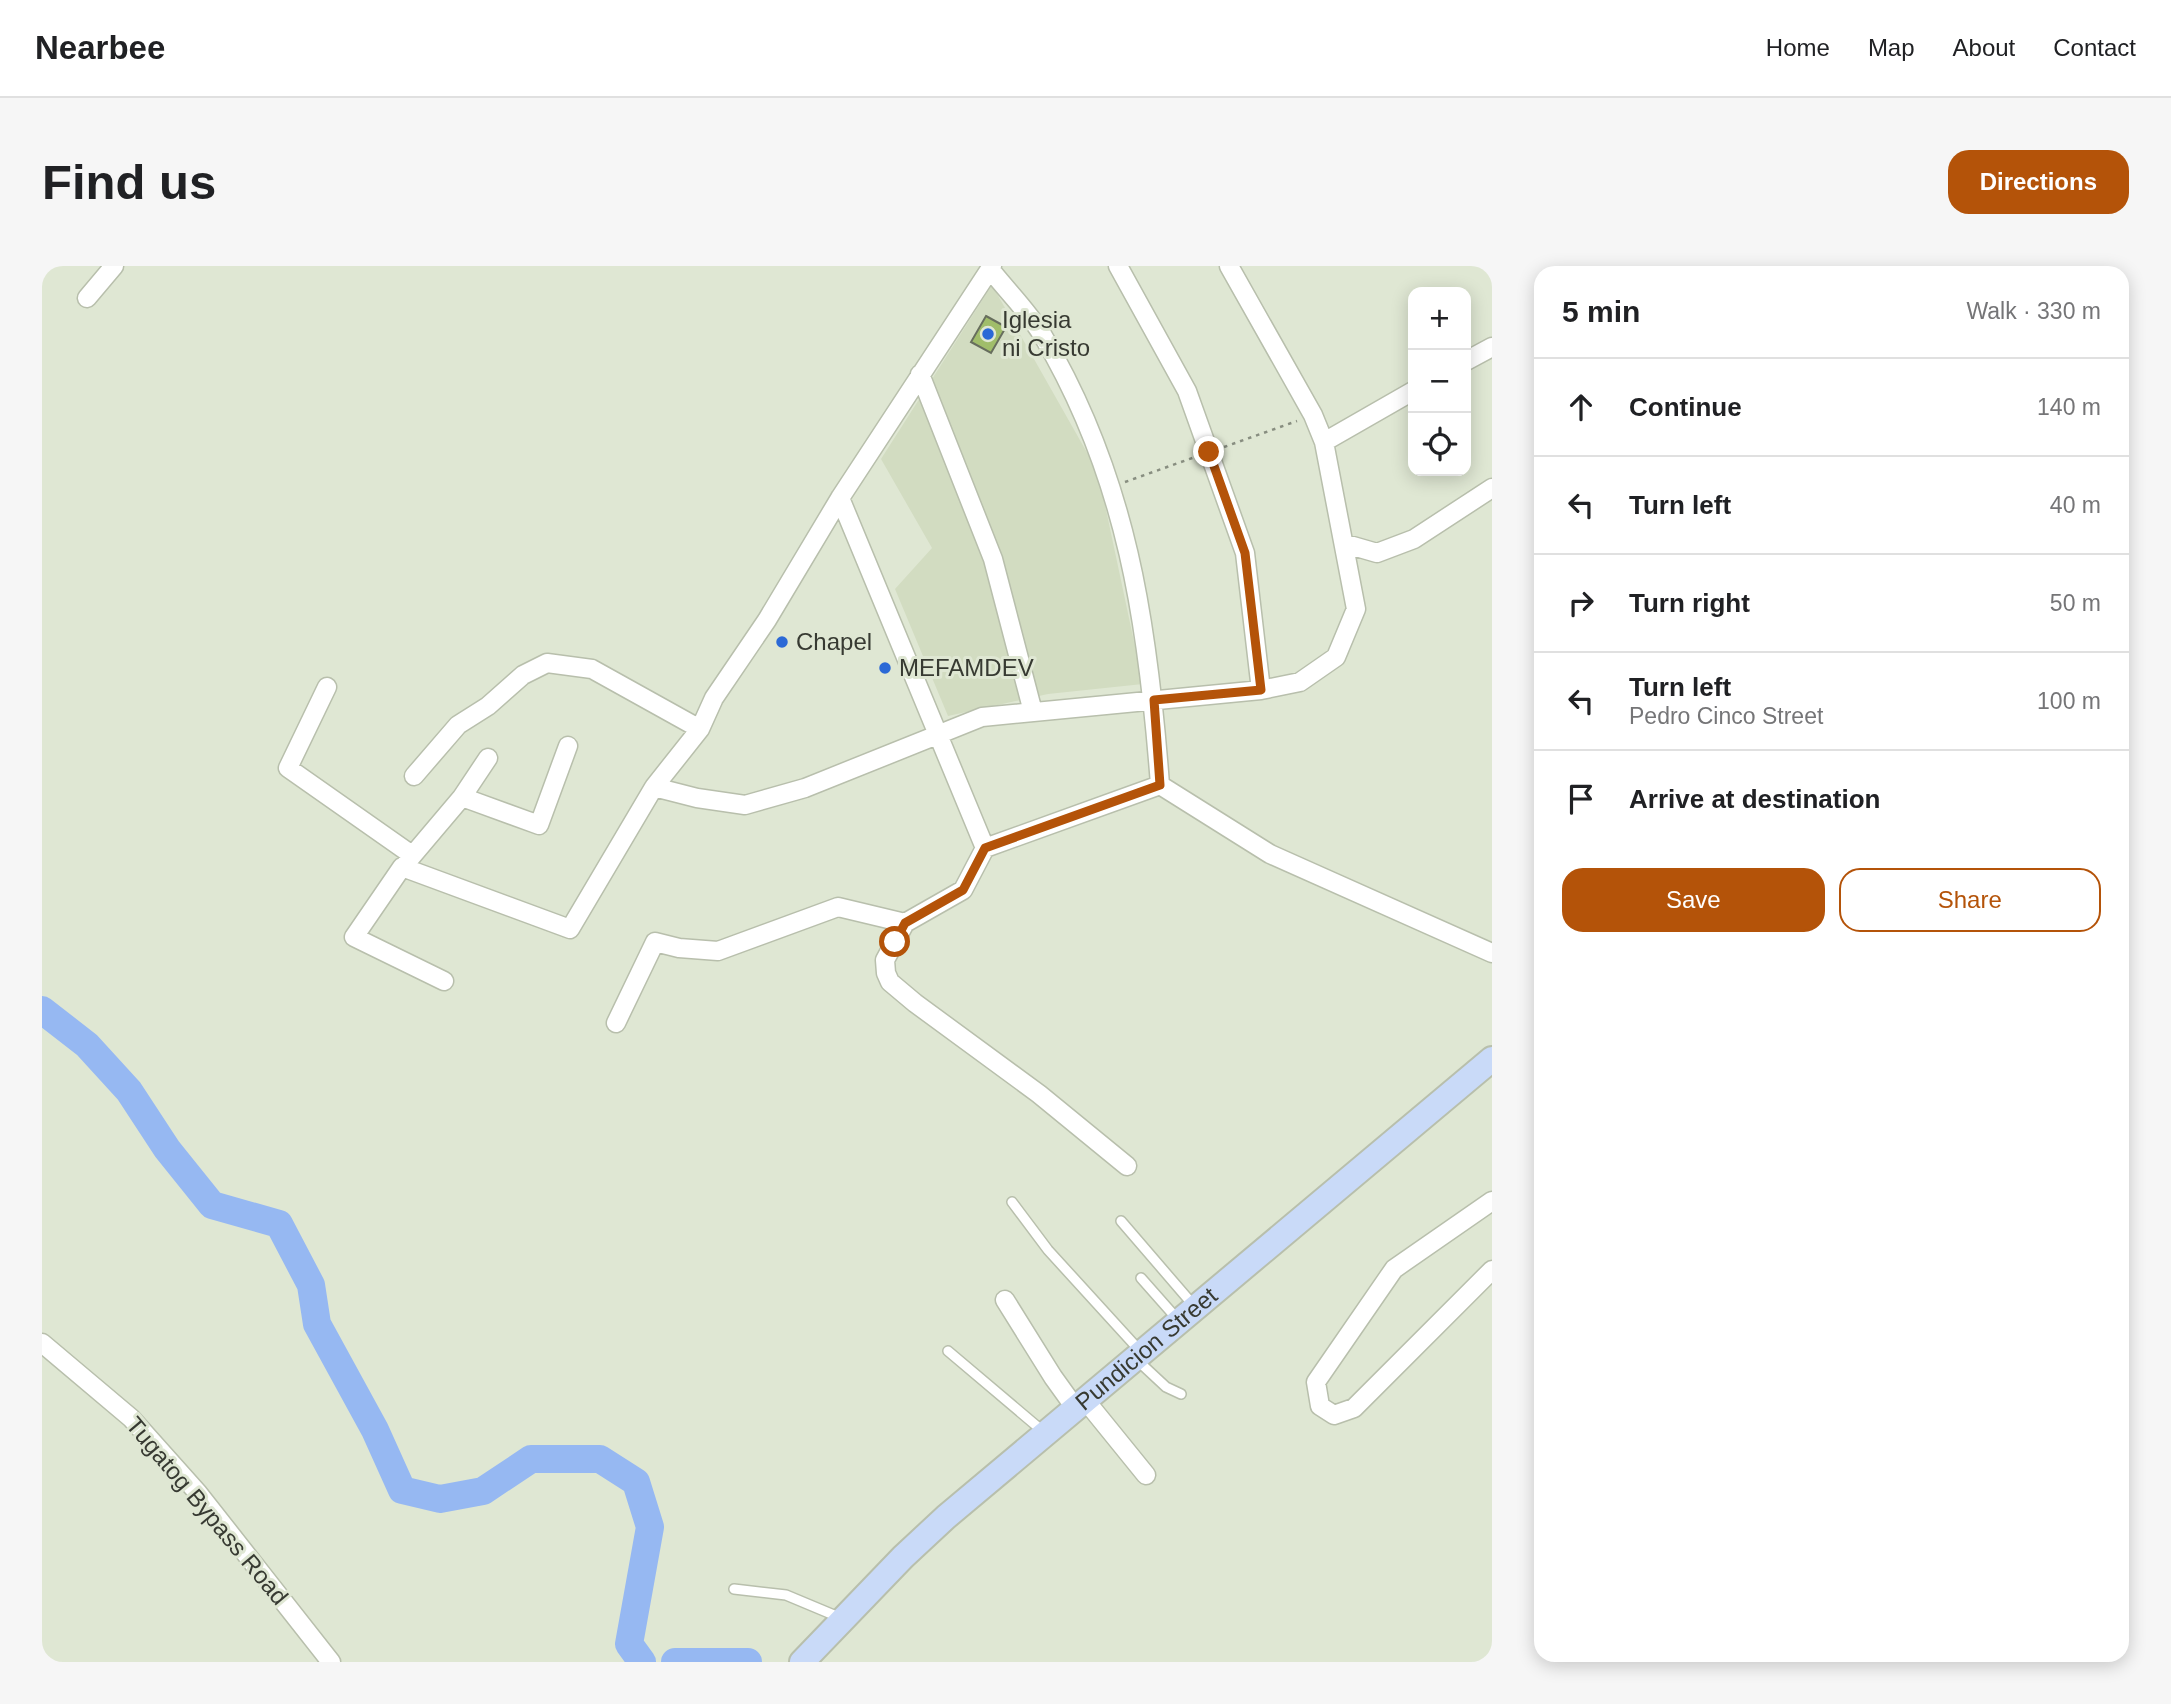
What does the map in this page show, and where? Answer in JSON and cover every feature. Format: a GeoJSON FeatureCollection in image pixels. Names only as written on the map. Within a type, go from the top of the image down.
{"type":"FeatureCollection","features":[{"type":"Feature","properties":{"kind":"main road","name":"Pundicion Street"},"geometry":{"type":"LineString","coordinates":[[807,1657],[946,1517],[1492,1059]]}},
{"type":"Feature","properties":{"kind":"street"},"geometry":{"type":"LineString","coordinates":[[87,298],[114,266]]}},
{"type":"Feature","properties":{"kind":"street"},"geometry":{"type":"LineString","coordinates":[[1118,266],[1187,391],[1241,541],[1261,690]]}},
{"type":"Feature","properties":{"kind":"street"},"geometry":{"type":"LineString","coordinates":[[654,787],[696,798],[745,805],[805,788],[982,717],[1261,690],[1300,682],[1336,657],[1356,609],[1346,544],[1328,475],[1324,442],[1313,415],[1229,266]]}},
{"type":"Feature","properties":{"kind":"street"},"geometry":{"type":"LineString","coordinates":[[327,687],[288,768],[407,861],[570,929],[654,787],[700,729],[715,698],[767,620],[840,498],[991,268],[1043,334],[1096,444],[1121,517],[1141,602],[1154,700],[1160,785]]}},
{"type":"Feature","properties":{"kind":"street"},"geometry":{"type":"LineString","coordinates":[[1471,359],[1492,346]]}},
{"type":"Feature","properties":{"kind":"street"},"geometry":{"type":"LineString","coordinates":[[920,374],[993,559],[1033,712]]}},
{"type":"Feature","properties":{"kind":"street"},"geometry":{"type":"LineString","coordinates":[[1324,442],[1408,394]]}},
{"type":"Feature","properties":{"kind":"street"},"geometry":{"type":"LineString","coordinates":[[1346,544],[1377,553],[1414,539],[1492,488]]}},
{"type":"Feature","properties":{"kind":"street"},"geometry":{"type":"LineString","coordinates":[[840,498],[985,848]]}},
{"type":"Feature","properties":{"kind":"street"},"geometry":{"type":"LineString","coordinates":[[414,776],[458,725],[488,706],[523,676],[547,663],[592,669],[700,729]]}},
{"type":"Feature","properties":{"kind":"street"},"geometry":{"type":"LineString","coordinates":[[461,797],[539,825],[568,746]]}},
{"type":"Feature","properties":{"kind":"street"},"geometry":{"type":"LineString","coordinates":[[444,981],[354,937],[407,861],[461,797],[488,758]]}},
{"type":"Feature","properties":{"kind":"street"},"geometry":{"type":"LineString","coordinates":[[1127,1166],[1039,1094],[890,982],[885,960],[905,923],[963,890],[985,848],[1160,785]]}},
{"type":"Feature","properties":{"kind":"street"},"geometry":{"type":"LineString","coordinates":[[1160,785],[1270,854],[1492,953]]}},
{"type":"Feature","properties":{"kind":"street"},"geometry":{"type":"LineString","coordinates":[[616,1023],[655,942],[680,948],[718,951],[838,907],[905,923]]}},
{"type":"Feature","properties":{"kind":"street"},"geometry":{"type":"LineString","coordinates":[[1492,1201],[1394,1269],[1316,1382],[1320,1406],[1334,1415],[1354,1408],[1492,1270]]}},
{"type":"Feature","properties":{"kind":"street"},"geometry":{"type":"LineString","coordinates":[[1005,1300],[1081,1405],[1146,1475]]}},
{"type":"Feature","properties":{"kind":"street","name":"Tugatog Bypass Road"},"geometry":{"type":"LineString","coordinates":[[42,1343],[140,1428],[198,1493],[331,1662]]}},
{"type":"Feature","properties":{"kind":"lane"},"geometry":{"type":"LineString","coordinates":[[1012,1202],[1048,1250],[1166,1387],[1181,1394]]}},
{"type":"Feature","properties":{"kind":"lane"},"geometry":{"type":"LineString","coordinates":[[1121,1220],[1188,1316]]}},
{"type":"Feature","properties":{"kind":"lane"},"geometry":{"type":"LineString","coordinates":[[1141,1278],[1188,1316]]}},
{"type":"Feature","properties":{"kind":"lane"},"geometry":{"type":"LineString","coordinates":[[948,1351],[1046,1434]]}},
{"type":"Feature","properties":{"kind":"lane"},"geometry":{"type":"LineString","coordinates":[[734,1589],[786,1595],[842,1619]]}},
{"type":"Feature","properties":{"kind":"shaded area"},"geometry":{"type":"Polygon","coordinates":[[[992,285],[1098,472],[1143,684],[1048,694],[948,716],[895,589],[932,548],[881,459],[992,285]]]}},
{"type":"Feature","properties":{"kind":"building","name":"Iglesia ni Cristo"},"geometry":{"type":"Polygon","coordinates":[[[986,316],[1006,327],[991,353],[971,342],[986,316]]]}},
{"type":"Feature","properties":{"kind":"waterway"},"geometry":{"type":"LineString","coordinates":[[42,1010],[87,1045],[129,1091],[167,1149],[212,1205],[279,1224],[311,1285],[317,1324],[375,1430],[402,1490],[440,1499],[483,1491],[531,1459],[600,1459],[636,1482],[650,1527],[629,1644],[642,1662]]}},
{"type":"Feature","properties":{"kind":"waterway"},"geometry":{"type":"LineString","coordinates":[[675,1662],[748,1662]]}},
{"type":"Feature","properties":{"kind":"place","name":"Iglesia ni Cristo"},"geometry":{"type":"Point","coordinates":[988,334]}},
{"type":"Feature","properties":{"kind":"place","name":"Chapel"},"geometry":{"type":"Point","coordinates":[782,642]}},
{"type":"Feature","properties":{"kind":"place","name":"MEFAMDEV"},"geometry":{"type":"Point","coordinates":[885,668]}},
{"type":"Feature","properties":{"kind":"route"},"geometry":{"type":"LineString","coordinates":[[895,942],[905,923],[963,890],[985,848],[1160,785],[1154,700],[1261,690],[1245,553],[1209,452]]}}]}
